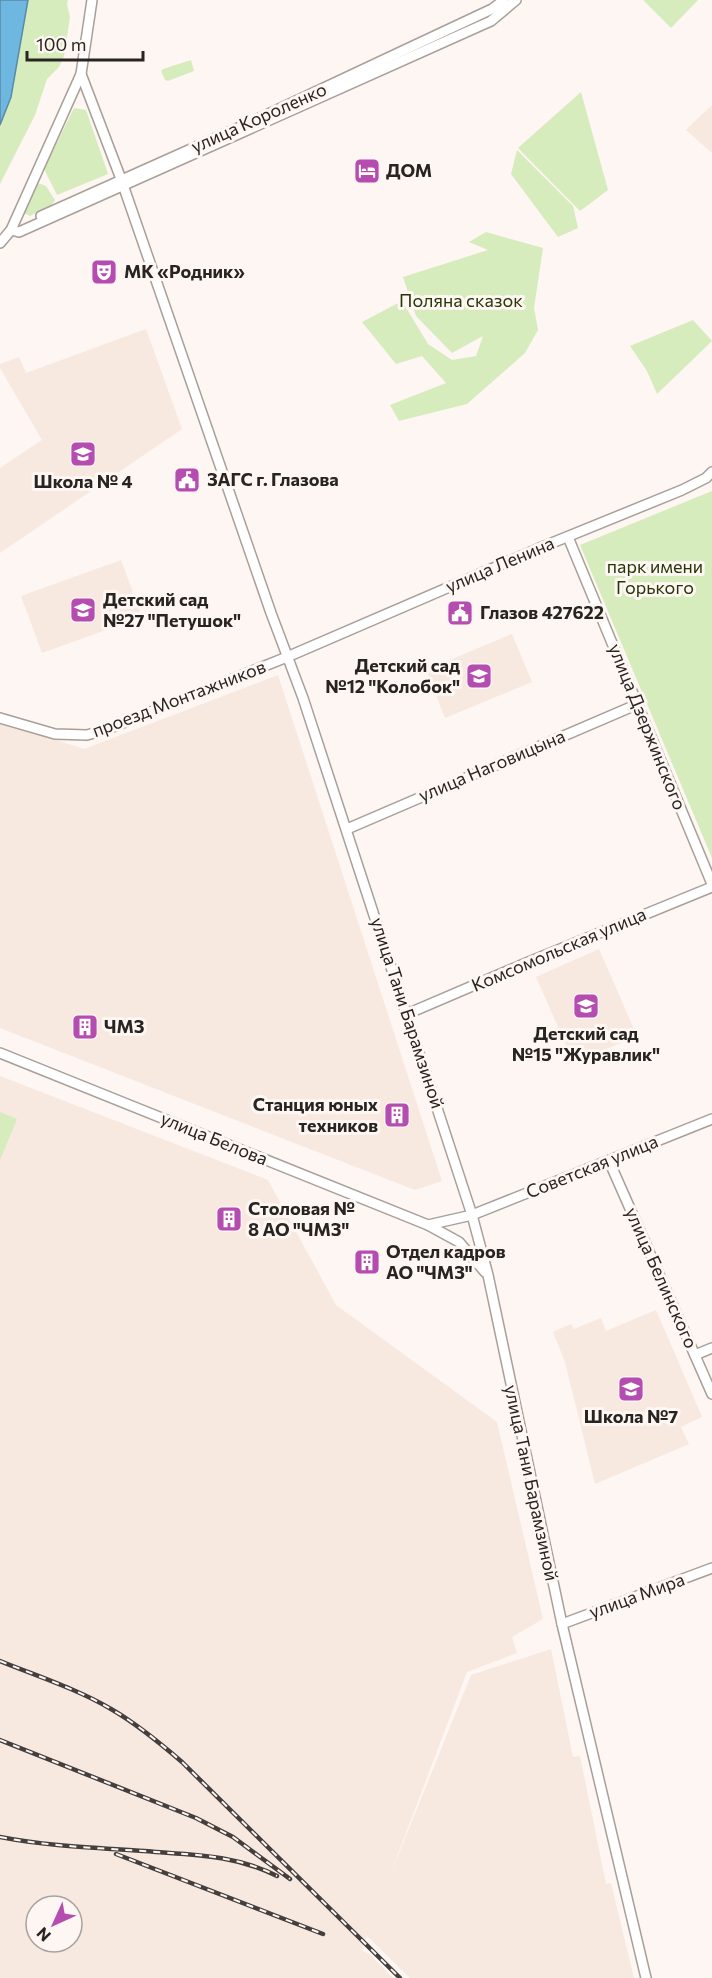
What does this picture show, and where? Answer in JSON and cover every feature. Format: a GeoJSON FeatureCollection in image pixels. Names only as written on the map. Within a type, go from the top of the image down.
{"type":"FeatureCollection","features":[{"type":"Feature","properties":{"kind":"street"},"geometry":{"type":"LineString","coordinates":[[1,241],[15,231],[81,74],[92,0]]}},
{"type":"Feature","properties":{"kind":"street","name":"улица Короленко"},"geometry":{"type":"LineString","coordinates":[[15,231],[110,193],[122,183],[492,9],[504,0]]}},
{"type":"Feature","properties":{"kind":"street","name":"улица Короленко"},"geometry":{"type":"LineString","coordinates":[[15,231],[490,21],[516,0]]}},
{"type":"Feature","properties":{"kind":"street","name":"улица Тани Барамзиной"},"geometry":{"type":"LineString","coordinates":[[81,74],[122,183],[347,829],[472,1215],[488,1275],[562,1624],[646,1978]]}},
{"type":"Feature","properties":{"kind":"street","name":"улица Ленина"},"geometry":{"type":"LineString","coordinates":[[287,657],[693,486],[712,472]]}},
{"type":"Feature","properties":{"kind":"street","name":"улица Дзержинского"},"geometry":{"type":"LineString","coordinates":[[568,537],[712,886]]}},
{"type":"Feature","properties":{"kind":"street","name":"проезд Монтажников"},"geometry":{"type":"LineString","coordinates":[[0,718],[55,734],[87,735],[108,729],[287,657]]}},
{"type":"Feature","properties":{"kind":"street","name":"улица Наговицына"},"geometry":{"type":"LineString","coordinates":[[347,829],[638,704]]}},
{"type":"Feature","properties":{"kind":"street","name":"Комсомольская улица"},"geometry":{"type":"LineString","coordinates":[[407,1014],[712,886]]}},
{"type":"Feature","properties":{"kind":"street","name":"улица Белова"},"geometry":{"type":"LineString","coordinates":[[0,1053],[428,1225],[459,1242],[488,1275]]}},
{"type":"Feature","properties":{"kind":"street","name":"Советская улица"},"geometry":{"type":"LineString","coordinates":[[472,1215],[712,1119]]}},
{"type":"Feature","properties":{"kind":"street","name":"улица Белинского"},"geometry":{"type":"LineString","coordinates":[[609,1161],[712,1394]]}},
{"type":"Feature","properties":{"kind":"street"},"geometry":{"type":"LineString","coordinates":[[428,1225],[472,1215]]}},
{"type":"Feature","properties":{"kind":"street"},"geometry":{"type":"LineString","coordinates":[[696,1355],[712,1348]]}},
{"type":"Feature","properties":{"kind":"street","name":"улица Мира"},"geometry":{"type":"LineString","coordinates":[[562,1624],[712,1568]]}},
{"type":"Feature","properties":{"kind":"shaded area"},"geometry":{"type":"Polygon","coordinates":[[[712,105],[712,153],[686,130],[712,105]]]}},
{"type":"Feature","properties":{"kind":"shaded area","name":"Школа № 4"},"geometry":{"type":"Polygon","coordinates":[[[146,329],[182,429],[0,553],[0,468],[42,440],[0,368],[0,364],[19,357],[26,373],[146,329]]]}},
{"type":"Feature","properties":{"kind":"shaded area","name":"Детский сад №27 \"Петушок\""},"geometry":{"type":"Polygon","coordinates":[[[121,560],[142,617],[42,653],[21,596],[121,560]]]}},
{"type":"Feature","properties":{"kind":"shaded area","name":"Детский сад №12 \"Колобок\""},"geometry":{"type":"Polygon","coordinates":[[[512,634],[532,682],[445,718],[426,670],[512,634]]]}},
{"type":"Feature","properties":{"kind":"shaded area"},"geometry":{"type":"Polygon","coordinates":[[[278,675],[442,1181],[415,1190],[0,1028],[0,722],[84,749],[278,675]]]}},
{"type":"Feature","properties":{"kind":"shaded area","name":"Детский сад №15 \"Журавлик\""},"geometry":{"type":"Polygon","coordinates":[[[599,949],[637,1036],[574,1063],[536,977],[599,949]]]}},
{"type":"Feature","properties":{"kind":"shaded area"},"geometry":{"type":"Polygon","coordinates":[[[0,1076],[268,1180],[336,1305],[497,1422],[543,1619],[512,1637],[517,1653],[467,1672],[389,1878],[471,1675],[551,1649],[573,1757],[580,1756],[606,1884],[611,1883],[634,1978],[410,1978],[367,1936],[361,1950],[369,1954],[393,1978],[0,1978],[0,1076]]]}},
{"type":"Feature","properties":{"kind":"shaded area","name":"Школа №7"},"geometry":{"type":"Polygon","coordinates":[[[656,1310],[702,1417],[681,1427],[689,1444],[595,1484],[565,1362],[553,1332],[571,1324],[574,1329],[601,1318],[606,1331],[656,1310]]]}},
{"type":"Feature","properties":{"kind":"green space"},"geometry":{"type":"Polygon","coordinates":[[[28,0],[68,0],[70,17],[64,56],[59,67],[47,79],[35,115],[0,184],[0,125],[11,97],[28,0]]]}},
{"type":"Feature","properties":{"kind":"green space"},"geometry":{"type":"Polygon","coordinates":[[[643,0],[698,0],[671,28],[643,0]]]}},
{"type":"Feature","properties":{"kind":"green space"},"geometry":{"type":"Polygon","coordinates":[[[191,60],[194,71],[168,81],[165,80],[161,71],[163,69],[191,60]]]}},
{"type":"Feature","properties":{"kind":"green space"},"geometry":{"type":"Polygon","coordinates":[[[581,92],[608,190],[580,211],[518,148],[581,92]]]}},
{"type":"Feature","properties":{"kind":"green space"},"geometry":{"type":"Polygon","coordinates":[[[74,108],[86,110],[108,174],[57,195],[44,169],[74,108]]]}},
{"type":"Feature","properties":{"kind":"green space"},"geometry":{"type":"Polygon","coordinates":[[[517,150],[573,206],[578,228],[558,237],[511,174],[517,150]]]}},
{"type":"Feature","properties":{"kind":"green space"},"geometry":{"type":"Polygon","coordinates":[[[38,183],[46,186],[55,200],[51,206],[30,216],[24,213],[38,183]]]}},
{"type":"Feature","properties":{"kind":"green space","name":"Поляна сказок"},"geometry":{"type":"Polygon","coordinates":[[[486,232],[543,248],[534,308],[538,330],[525,353],[467,404],[399,421],[390,405],[446,383],[422,356],[396,364],[362,322],[402,301],[428,344],[452,360],[476,356],[483,336],[452,353],[416,316],[403,277],[488,250],[469,242],[486,232]]]}},
{"type":"Feature","properties":{"kind":"green space"},"geometry":{"type":"Polygon","coordinates":[[[693,320],[712,341],[657,394],[647,371],[630,346],[693,320]]]}},
{"type":"Feature","properties":{"kind":"green space","name":"парк имени Горького"},"geometry":{"type":"Polygon","coordinates":[[[712,491],[712,858],[580,545],[712,491]]]}},
{"type":"Feature","properties":{"kind":"green space"},"geometry":{"type":"Polygon","coordinates":[[[0,1112],[17,1119],[0,1160],[0,1112]]]}},
{"type":"Feature","properties":{"kind":"water"},"geometry":{"type":"Polygon","coordinates":[[[0,0],[28,0],[11,97],[0,125],[0,0]]]}},
{"type":"Feature","properties":{"kind":"railway"},"geometry":{"type":"LineString","coordinates":[[0,1661],[98,1702],[157,1741],[182,1762],[400,1978]]}},
{"type":"Feature","properties":{"kind":"railway"},"geometry":{"type":"LineString","coordinates":[[0,1740],[196,1818],[233,1837],[290,1879]]}},
{"type":"Feature","properties":{"kind":"railway"},"geometry":{"type":"LineString","coordinates":[[0,1837],[58,1845],[188,1854],[233,1860],[277,1876]]}},
{"type":"Feature","properties":{"kind":"railway"},"geometry":{"type":"LineString","coordinates":[[116,1854],[323,1934]]}},
{"type":"Feature","properties":{"kind":"place","name":"ДОМ"},"geometry":{"type":"Point","coordinates":[367,171]}},
{"type":"Feature","properties":{"kind":"place","name":"МК «Родник»"},"geometry":{"type":"Point","coordinates":[104,272]}},
{"type":"Feature","properties":{"kind":"place","name":"Школа № 4"},"geometry":{"type":"Point","coordinates":[83,454]}},
{"type":"Feature","properties":{"kind":"place","name":"ЗАГС г. Глазова"},"geometry":{"type":"Point","coordinates":[187,480]}},
{"type":"Feature","properties":{"kind":"place","name":"Детский сад №27 \"Петушок\""},"geometry":{"type":"Point","coordinates":[83,610]}},
{"type":"Feature","properties":{"kind":"place","name":"Глазов 427622"},"geometry":{"type":"Point","coordinates":[460,613]}},
{"type":"Feature","properties":{"kind":"place","name":"Детский сад №12 \"Колобок\""},"geometry":{"type":"Point","coordinates":[479,676]}},
{"type":"Feature","properties":{"kind":"place","name":"Детский сад №15 \"Журавлик\""},"geometry":{"type":"Point","coordinates":[586,1006]}},
{"type":"Feature","properties":{"kind":"place","name":"ЧМЗ"},"geometry":{"type":"Point","coordinates":[85,1027]}},
{"type":"Feature","properties":{"kind":"place","name":"Станция юных техников"},"geometry":{"type":"Point","coordinates":[397,1115]}},
{"type":"Feature","properties":{"kind":"place","name":"Столовая № 8 АО \"ЧМЗ\""},"geometry":{"type":"Point","coordinates":[229,1219]}},
{"type":"Feature","properties":{"kind":"place","name":"Отдел кадров АО \"ЧМЗ\""},"geometry":{"type":"Point","coordinates":[367,1262]}},
{"type":"Feature","properties":{"kind":"place","name":"Школа №7"},"geometry":{"type":"Point","coordinates":[631,1389]}}]}
